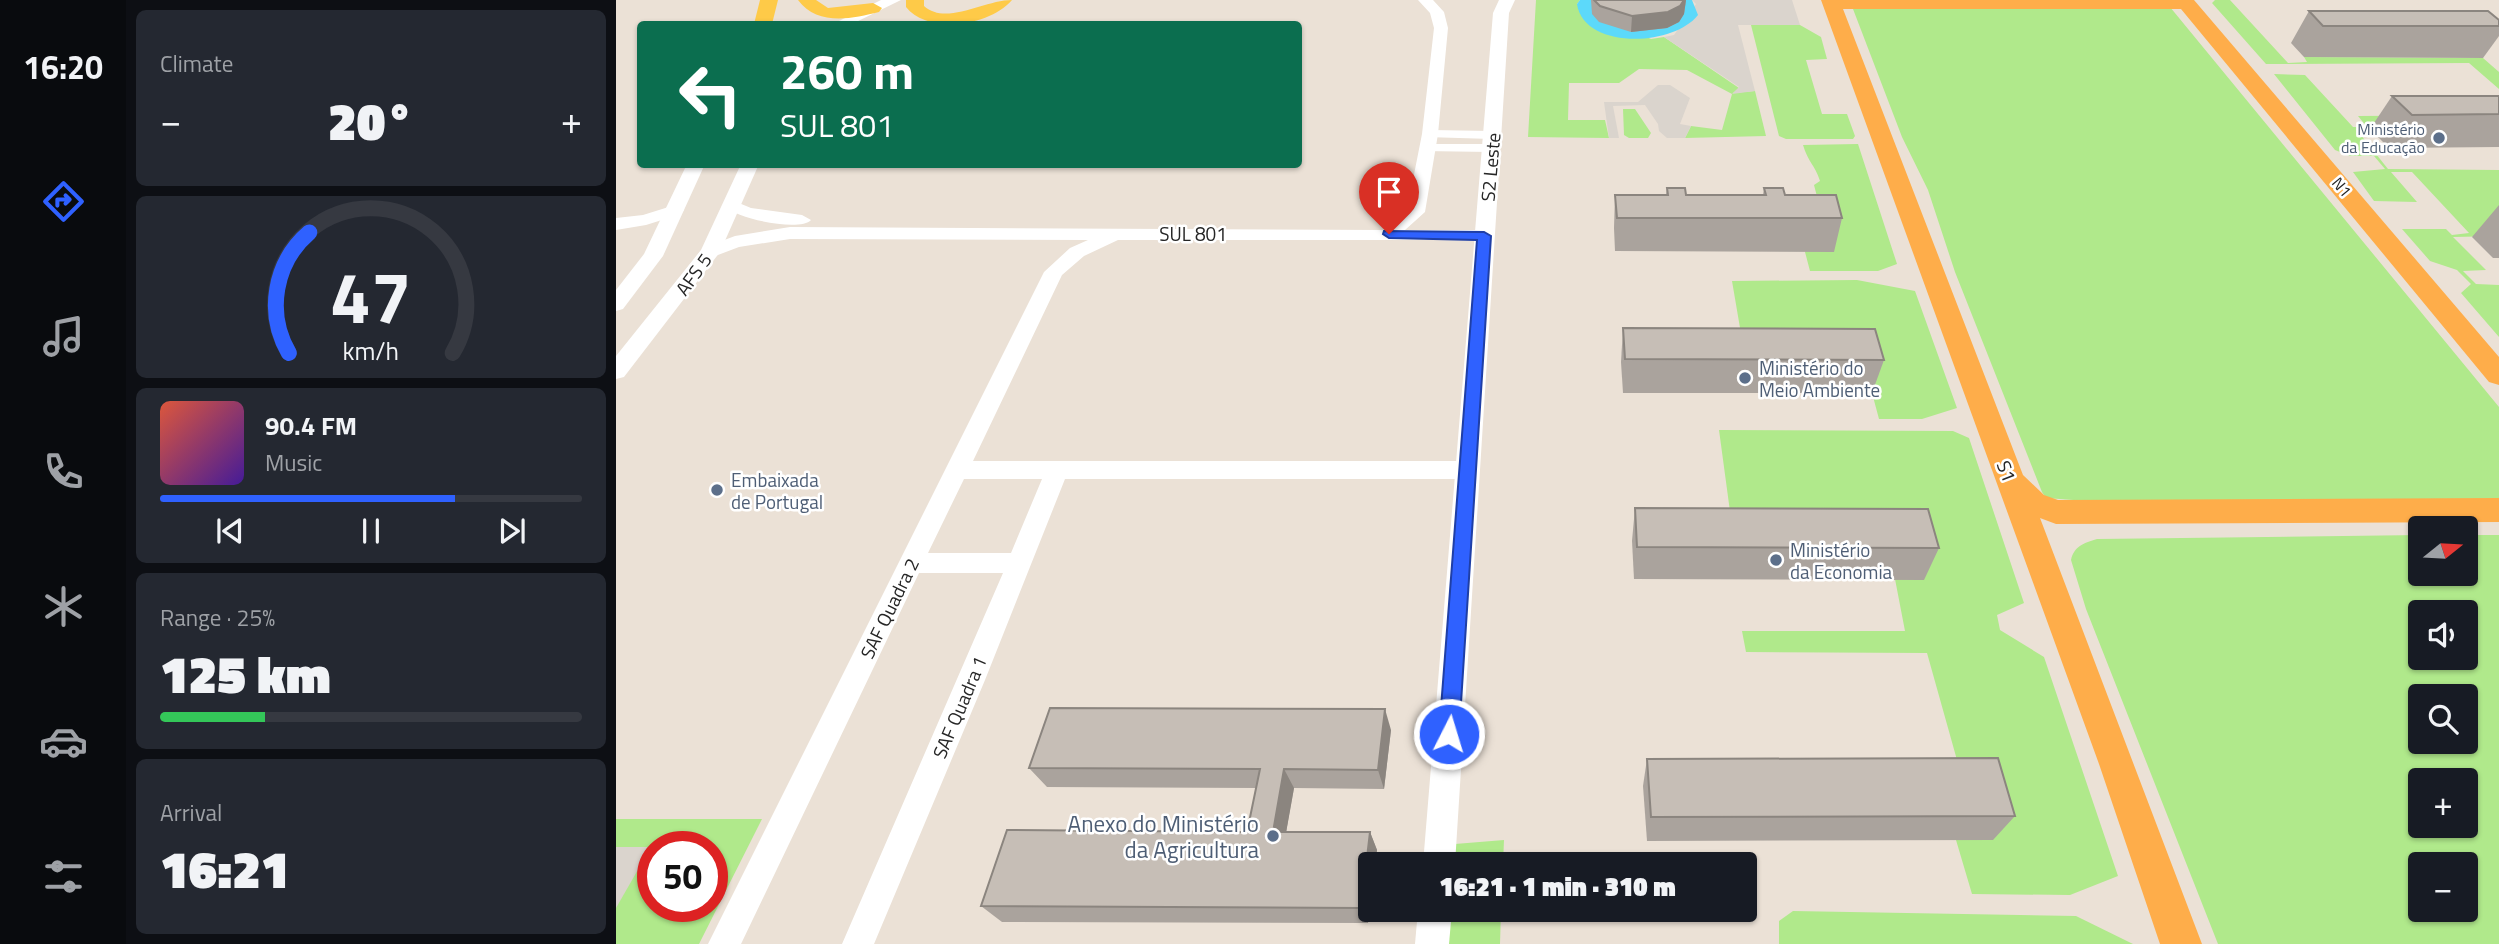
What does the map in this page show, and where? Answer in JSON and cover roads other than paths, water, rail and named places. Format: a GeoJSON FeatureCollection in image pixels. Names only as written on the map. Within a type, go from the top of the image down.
{"type":"FeatureCollection","features":[{"type":"Feature","properties":{"kind":"highway"},"geometry":{"type":"LineString","coordinates":[[1830,2],[2185,1]]}},
{"type":"Feature","properties":{"kind":"highway","name":"N1"},"geometry":{"type":"LineString","coordinates":[[2185,1],[2499,375]]}},
{"type":"Feature","properties":{"kind":"highway","name":"S1"},"geometry":{"type":"LineString","coordinates":[[1830,2],[1856,61],[1871,113],[2011,481],[2181,944]]}},
{"type":"Feature","properties":{"kind":"highway"},"geometry":{"type":"LineString","coordinates":[[2011,481],[2033,503],[2056,512],[2499,510]]}},
{"type":"Feature","properties":{"kind":"highway"},"geometry":{"type":"LineString","coordinates":[[2038,554],[2048,536],[2067,530],[2499,528]]}},
{"type":"Feature","properties":{"kind":"main road"},"geometry":{"type":"LineString","coordinates":[[764,21],[769,0]]}},
{"type":"Feature","properties":{"kind":"main road"},"geometry":{"type":"LineString","coordinates":[[807,0],[810,6],[827,13],[870,16],[893,0]]}},
{"type":"Feature","properties":{"kind":"main road"},"geometry":{"type":"LineString","coordinates":[[852,21],[909,0]]}},
{"type":"Feature","properties":{"kind":"main road"},"geometry":{"type":"LineString","coordinates":[[915,0],[915,7],[923,15],[945,18],[975,14],[1003,0]]}},
{"type":"Feature","properties":{"kind":"main road","name":"S2 Leste"},"geometry":{"type":"LineString","coordinates":[[1440,852],[1501,4]]}},
{"type":"Feature","properties":{"kind":"main road"},"geometry":{"type":"LineString","coordinates":[[616,304],[653,256],[694,168]]}},
{"type":"Feature","properties":{"kind":"main road","name":"AFS 5"},"geometry":{"type":"LineString","coordinates":[[616,371],[710,252],[734,206],[748,168]]}},
{"type":"Feature","properties":{"kind":"main road"},"geometry":{"type":"LineString","coordinates":[[616,340],[648,332]]}},
{"type":"Feature","properties":{"kind":"main road"},"geometry":{"type":"LineString","coordinates":[[1432,944],[1434,922]]}},
{"type":"Feature","properties":{"kind":"street"},"geometry":{"type":"LineString","coordinates":[[1389,234],[1416,212],[1428,141],[1441,29],[1437,12],[1425,0]]}},
{"type":"Feature","properties":{"kind":"street"},"geometry":{"type":"LineString","coordinates":[[1428,141],[1492,142]]}},
{"type":"Feature","properties":{"kind":"street","name":"SUL 801"},"geometry":{"type":"LineString","coordinates":[[734,206],[746,213],[828,227],[902,231],[1484,236]]}},
{"type":"Feature","properties":{"kind":"street"},"geometry":{"type":"LineString","coordinates":[[616,226],[671,219]]}},
{"type":"Feature","properties":{"kind":"street","name":"SUL 801"},"geometry":{"type":"LineString","coordinates":[[710,252],[765,235],[828,227]]}},
{"type":"Feature","properties":{"kind":"street","name":"SAF Quadra 2"},"geometry":{"type":"LineString","coordinates":[[724,944],[1054,272],[1077,252],[1120,232]]}},
{"type":"Feature","properties":{"kind":"street"},"geometry":{"type":"LineString","coordinates":[[1019,233],[1042,248],[1054,272]]}},
{"type":"Feature","properties":{"kind":"street","name":"SAF Quadra 1"},"geometry":{"type":"LineString","coordinates":[[858,944],[1020,563],[1057,469]]}},
{"type":"Feature","properties":{"kind":"street"},"geometry":{"type":"LineString","coordinates":[[956,470],[1469,470]]}},
{"type":"Feature","properties":{"kind":"street"},"geometry":{"type":"LineString","coordinates":[[912,563],[1020,563]]}},
{"type":"Feature","properties":{"kind":"water"},"geometry":{"type":"Polygon","coordinates":[[[1580,0],[1692,0],[1698,15],[1686,26],[1670,33],[1631,39],[1595,30],[1583,19],[1577,4],[1580,0]]]}},
{"type":"Feature","properties":{"kind":"place","name":"Ministério da Educação"},"geometry":{"type":"Point","coordinates":[2439,138]}},
{"type":"Feature","properties":{"kind":"place","name":"Ministério do Meio Ambiente"},"geometry":{"type":"Point","coordinates":[1745,378]}},
{"type":"Feature","properties":{"kind":"place","name":"Embaixada de Portugal"},"geometry":{"type":"Point","coordinates":[717,490]}},
{"type":"Feature","properties":{"kind":"place","name":"Ministério da Economia"},"geometry":{"type":"Point","coordinates":[1776,560]}},
{"type":"Feature","properties":{"kind":"place","name":"Anexo do Ministério da Agricultura"},"geometry":{"type":"Point","coordinates":[1273,836]}}]}
